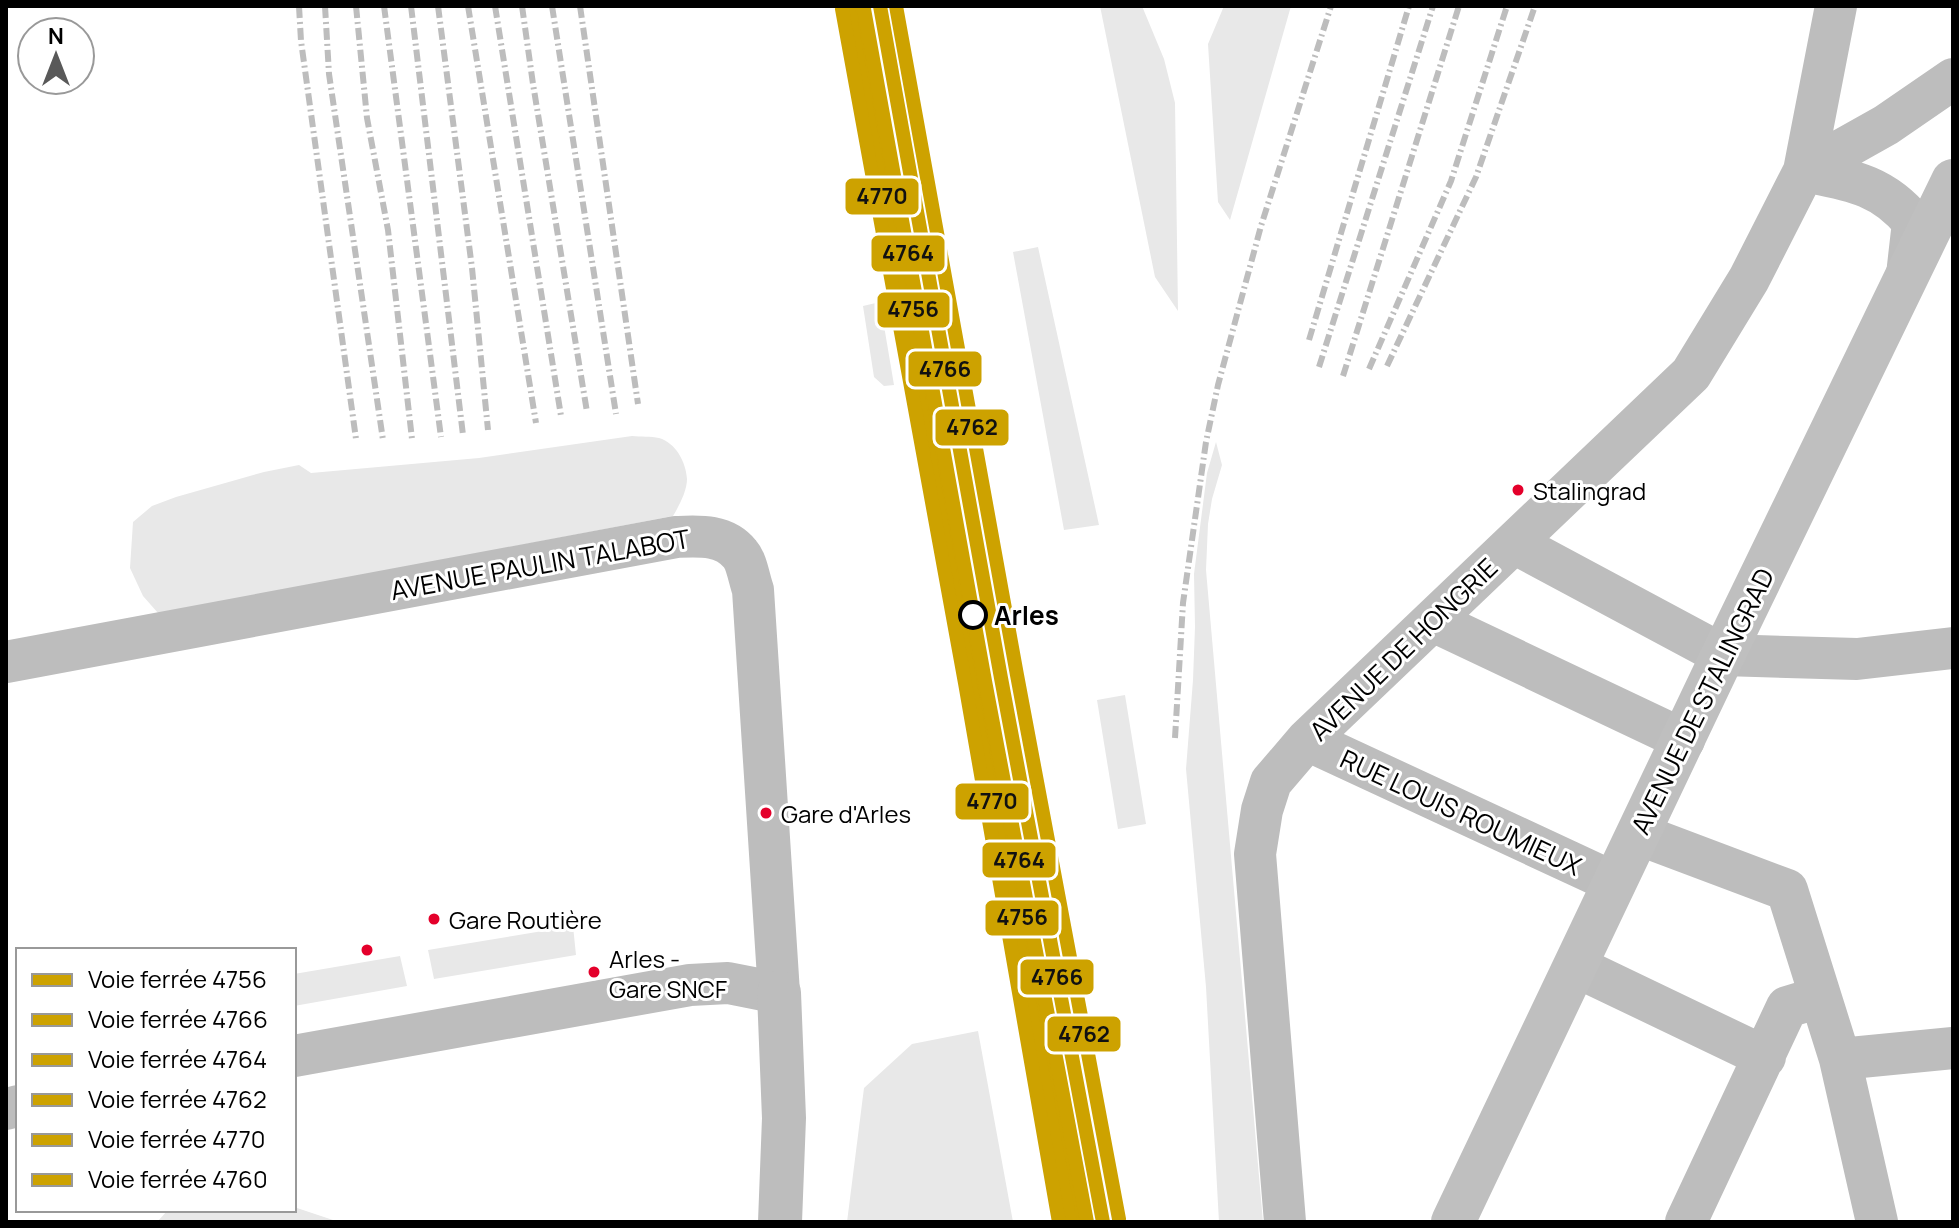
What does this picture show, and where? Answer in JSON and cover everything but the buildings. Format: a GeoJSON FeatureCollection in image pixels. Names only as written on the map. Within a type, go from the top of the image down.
{"type":"FeatureCollection","features":[{"type":"Feature","properties":{"kind":"main road","name":"AVENUE DE STALINGRAD"},"geometry":{"type":"LineString","coordinates":[[1453,1222],[1953,181]]}},
{"type":"Feature","properties":{"kind":"street","name":"AVENUE DE HONGRIE"},"geometry":{"type":"LineString","coordinates":[[1285,1222],[1255,854],[1262,810],[1271,782],[1307,740],[1691,374],[1749,279],[1804,171],[1836,6]]}},
{"type":"Feature","properties":{"kind":"street"},"geometry":{"type":"LineString","coordinates":[[1804,171],[1886,125],[1953,79]]}},
{"type":"Feature","properties":{"kind":"street"},"geometry":{"type":"LineString","coordinates":[[1804,171],[1856,182],[1899,205],[1913,222],[1907,277]]}},
{"type":"Feature","properties":{"kind":"street","name":"AVENUE PAULIN TALABOT"},"geometry":{"type":"LineString","coordinates":[[6,662],[676,537],[720,539],[742,555],[753,590],[779,993],[784,1118],[780,1222]]}},
{"type":"Feature","properties":{"kind":"street"},"geometry":{"type":"LineString","coordinates":[[1514,543],[1723,655],[1857,659],[1953,648]]}},
{"type":"Feature","properties":{"kind":"street"},"geometry":{"type":"LineString","coordinates":[[1433,621],[1684,740]]}},
{"type":"Feature","properties":{"kind":"street","name":"RUE LOUIS ROUMIEUX"},"geometry":{"type":"LineString","coordinates":[[1307,740],[1615,883]]}},
{"type":"Feature","properties":{"kind":"street"},"geometry":{"type":"LineString","coordinates":[[1638,834],[1787,890],[1840,1059],[1877,1222]]}},
{"type":"Feature","properties":{"kind":"street"},"geometry":{"type":"LineString","coordinates":[[1575,966],[1765,1057]]}},
{"type":"Feature","properties":{"kind":"street"},"geometry":{"type":"LineString","coordinates":[[296,1056],[690,985],[728,983],[779,993]]}},
{"type":"Feature","properties":{"kind":"street"},"geometry":{"type":"LineString","coordinates":[[1686,1222],[1787,1007],[1820,997]]}},
{"type":"Feature","properties":{"kind":"street"},"geometry":{"type":"LineString","coordinates":[[1840,1059],[1953,1048]]}},
{"type":"Feature","properties":{"kind":"shaded area"},"geometry":{"type":"Polygon","coordinates":[[[1100,6],[1142,6],[1164,59],[1175,103],[1178,311],[1155,277],[1100,6]]]}},
{"type":"Feature","properties":{"kind":"shaded area"},"geometry":{"type":"Polygon","coordinates":[[[1224,6],[1291,6],[1230,220],[1218,202],[1208,44],[1224,6]]]}},
{"type":"Feature","properties":{"kind":"shaded area"},"geometry":{"type":"Polygon","coordinates":[[[1038,247],[1099,525],[1064,530],[1013,252],[1038,247]]]}},
{"type":"Feature","properties":{"kind":"shaded area"},"geometry":{"type":"Polygon","coordinates":[[[880,302],[894,385],[884,386],[874,377],[863,306],[880,302]]]}},
{"type":"Feature","properties":{"kind":"shaded area"},"geometry":{"type":"Polygon","coordinates":[[[632,436],[665,440],[682,460],[687,484],[673,516],[158,613],[143,596],[130,568],[133,522],[152,506],[264,472],[299,465],[311,473],[479,458],[632,436]]]}},
{"type":"Feature","properties":{"kind":"shaded area"},"geometry":{"type":"Polygon","coordinates":[[[1216,442],[1222,465],[1208,524],[1206,570],[1263,1222],[1219,1222],[1206,987],[1186,769],[1193,680],[1194,574],[1207,473],[1216,442]]]}},
{"type":"Feature","properties":{"kind":"shaded area"},"geometry":{"type":"Polygon","coordinates":[[[1125,695],[1146,824],[1118,829],[1097,700],[1125,695]]]}},
{"type":"Feature","properties":{"kind":"shaded area"},"geometry":{"type":"Polygon","coordinates":[[[573,926],[576,955],[434,979],[428,950],[573,926]]]}},
{"type":"Feature","properties":{"kind":"shaded area"},"geometry":{"type":"Polygon","coordinates":[[[400,956],[407,986],[296,1006],[296,974],[400,956]]]}},
{"type":"Feature","properties":{"kind":"shaded area"},"geometry":{"type":"Polygon","coordinates":[[[978,1031],[1013,1222],[847,1222],[864,1088],[912,1044],[978,1031]]]}},
{"type":"Feature","properties":{"kind":"shaded area"},"geometry":{"type":"Polygon","coordinates":[[[296,1208],[339,1222],[157,1222],[166,1212],[296,1212],[296,1208]]]}},
{"type":"Feature","properties":{"kind":"railway"},"geometry":{"type":"LineString","coordinates":[[299,6],[301,41],[356,439]]}},
{"type":"Feature","properties":{"kind":"railway"},"geometry":{"type":"LineString","coordinates":[[325,6],[329,74],[383,440]]}},
{"type":"Feature","properties":{"kind":"railway"},"geometry":{"type":"LineString","coordinates":[[356,6],[367,118],[388,230],[412,439]]}},
{"type":"Feature","properties":{"kind":"railway"},"geometry":{"type":"LineString","coordinates":[[384,6],[441,437]]}},
{"type":"Feature","properties":{"kind":"railway"},"geometry":{"type":"LineString","coordinates":[[411,6],[463,435]]}},
{"type":"Feature","properties":{"kind":"railway"},"geometry":{"type":"LineString","coordinates":[[438,6],[472,268],[488,430]]}},
{"type":"Feature","properties":{"kind":"railway"},"geometry":{"type":"LineString","coordinates":[[468,6],[536,423]]}},
{"type":"Feature","properties":{"kind":"railway"},"geometry":{"type":"LineString","coordinates":[[495,6],[561,416]]}},
{"type":"Feature","properties":{"kind":"railway"},"geometry":{"type":"LineString","coordinates":[[522,6],[587,412]]}},
{"type":"Feature","properties":{"kind":"railway"},"geometry":{"type":"LineString","coordinates":[[552,6],[616,414]]}},
{"type":"Feature","properties":{"kind":"railway"},"geometry":{"type":"LineString","coordinates":[[580,6],[638,404]]}},
{"type":"Feature","properties":{"kind":"railway"},"geometry":{"type":"LineString","coordinates":[[1175,738],[1183,603],[1206,442],[1218,385],[1261,226],[1331,6]]}},
{"type":"Feature","properties":{"kind":"railway"},"geometry":{"type":"LineString","coordinates":[[1309,340],[1409,6]]}},
{"type":"Feature","properties":{"kind":"railway"},"geometry":{"type":"LineString","coordinates":[[1319,367],[1433,6]]}},
{"type":"Feature","properties":{"kind":"railway"},"geometry":{"type":"LineString","coordinates":[[1343,376],[1459,6]]}},
{"type":"Feature","properties":{"kind":"railway"},"geometry":{"type":"LineString","coordinates":[[1369,369],[1451,181],[1507,6]]}},
{"type":"Feature","properties":{"kind":"railway"},"geometry":{"type":"LineString","coordinates":[[1387,366],[1476,177],[1535,6]]}},
{"type":"Feature","properties":{"kind":"rail line","name":"4756"},"geometry":{"type":"LineString","coordinates":[[858,6],[981,680],[1075,1222]]}},
{"type":"Feature","properties":{"kind":"rail line","name":"4766"},"geometry":{"type":"LineString","coordinates":[[880,6],[1103,1222]]}},
{"type":"Feature","properties":{"kind":"rail line","name":"4762"},"geometry":{"type":"LineString","coordinates":[[896,6],[1119,1219]]}},
{"type":"Feature","properties":{"kind":"rail line","name":"4760"},"geometry":{"type":"LineString","coordinates":[[842,9],[1059,1222]]}},
{"type":"Feature","properties":{"kind":"rail line","name":"4764"},"geometry":{"type":"LineString","coordinates":[[864,9],[985,681],[1087,1222]]}},
{"type":"Feature","properties":{"kind":"rail line","name":"4770"},"geometry":{"type":"LineString","coordinates":[[849,12],[1070,1222]]}},
{"type":"Feature","properties":{"kind":"place","name":"Stalingrad"},"geometry":{"type":"Point","coordinates":[1518,490]}},
{"type":"Feature","properties":{"kind":"place","name":"Arles"},"geometry":{"type":"Point","coordinates":[973,615]}},
{"type":"Feature","properties":{"kind":"place","name":"Gare d'Arles"},"geometry":{"type":"Point","coordinates":[766,813]}},
{"type":"Feature","properties":{"kind":"place","name":"Gare Routière"},"geometry":{"type":"Point","coordinates":[434,919]}},
{"type":"Feature","properties":{"kind":"place","name":"Arles - Gare SNCF"},"geometry":{"type":"Point","coordinates":[594,972]}}]}
